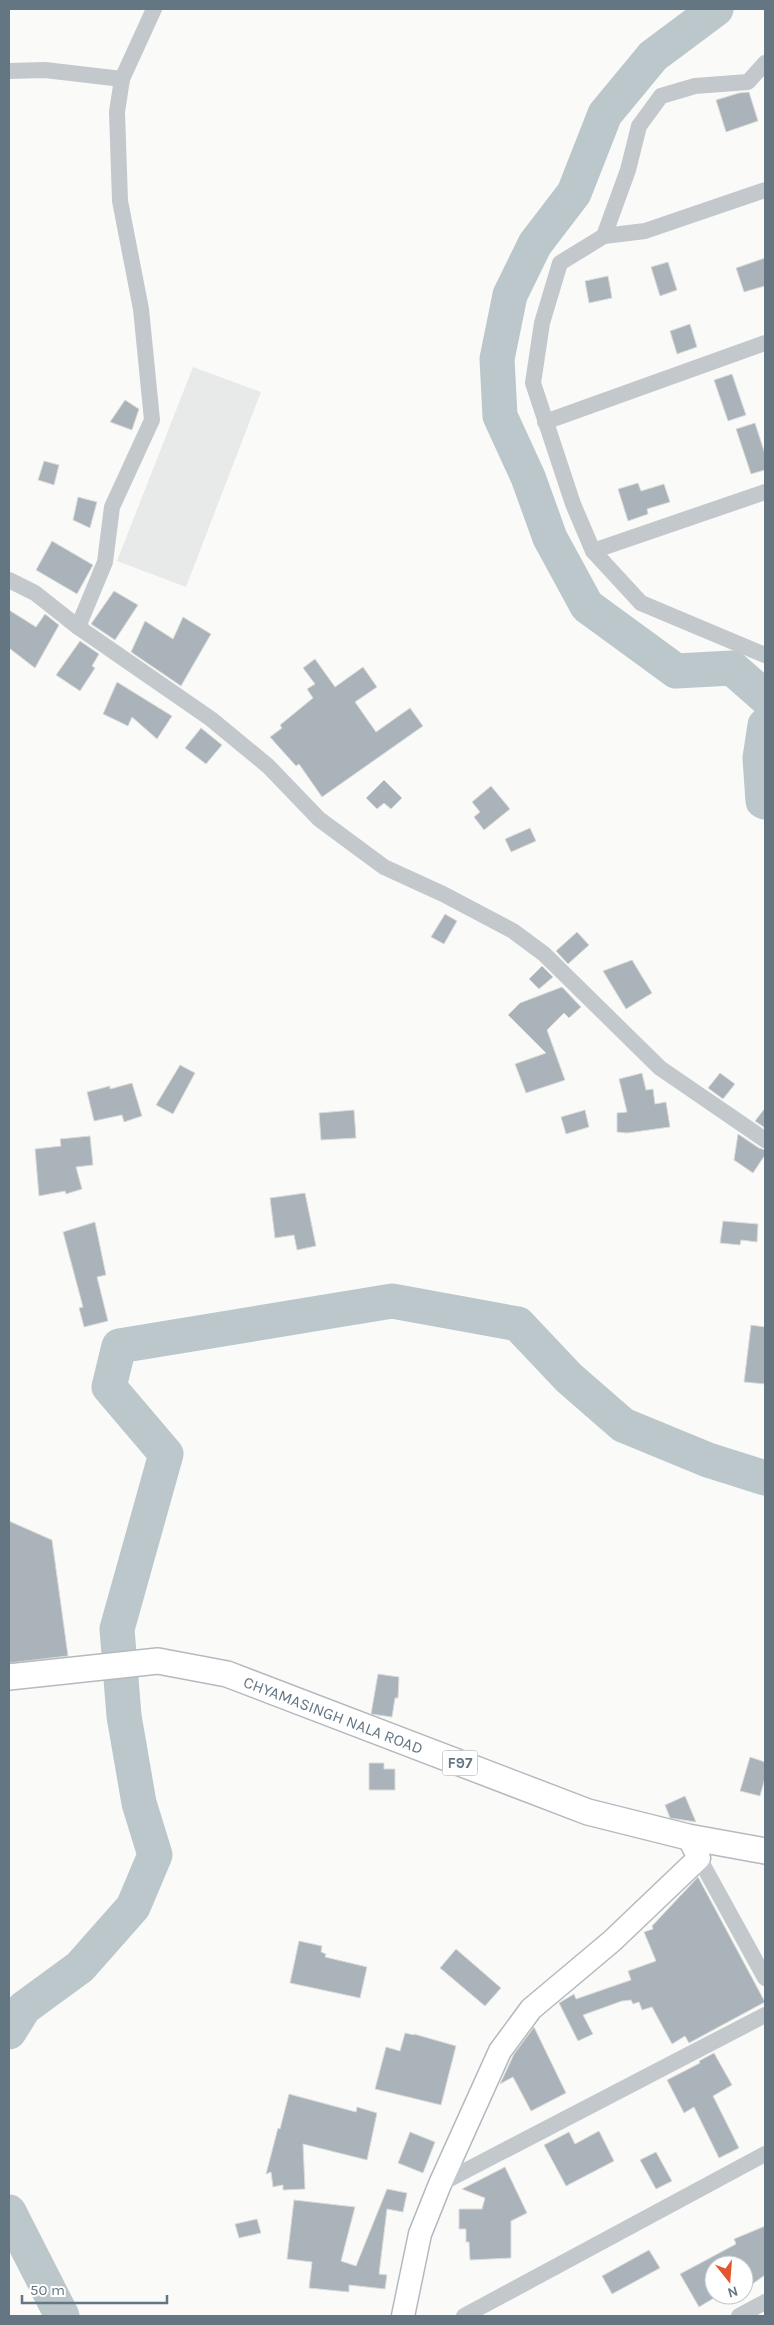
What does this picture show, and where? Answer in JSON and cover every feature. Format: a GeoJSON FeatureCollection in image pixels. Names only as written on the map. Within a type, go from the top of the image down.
{"type":"FeatureCollection","features":[{"type":"Feature","properties":{"kind":"main road","name":"CHYAMASINGH NALA ROAD"},"geometry":{"type":"LineString","coordinates":[[9,1677],[158,1661],[227,1674],[588,1812],[693,1847],[765,1851]]}},
{"type":"Feature","properties":{"kind":"main road"},"geometry":{"type":"LineString","coordinates":[[403,2316],[420,2234],[440,2184],[500,2051],[531,2009],[612,1941],[693,1847]]}},
{"type":"Feature","properties":{"kind":"street"},"geometry":{"type":"LineString","coordinates":[[78,627],[105,562],[112,507],[152,420],[141,309],[120,201],[117,112],[122,79],[154,9]]}},
{"type":"Feature","properties":{"kind":"street"},"geometry":{"type":"LineString","coordinates":[[604,236],[628,170],[639,126],[661,96],[695,86],[748,82],[765,63]]}},
{"type":"Feature","properties":{"kind":"street"},"geometry":{"type":"LineString","coordinates":[[9,71],[45,70],[122,79]]}},
{"type":"Feature","properties":{"kind":"street"},"geometry":{"type":"LineString","coordinates":[[764,652],[709,633],[641,603],[593,551],[573,504],[533,383],[542,323],[560,262],[604,236],[645,231],[765,190]]}},
{"type":"Feature","properties":{"kind":"street"},"geometry":{"type":"LineString","coordinates":[[545,422],[765,343]]}},
{"type":"Feature","properties":{"kind":"street"},"geometry":{"type":"LineString","coordinates":[[593,551],[765,492]]}},
{"type":"Feature","properties":{"kind":"street"},"geometry":{"type":"LineString","coordinates":[[9,580],[35,594],[78,627],[212,719],[268,766],[319,820],[384,867],[443,894],[513,931],[544,954],[660,1068],[765,1140]]}},
{"type":"Feature","properties":{"kind":"street"},"geometry":{"type":"LineString","coordinates":[[693,1847],[765,1978]]}},
{"type":"Feature","properties":{"kind":"street"},"geometry":{"type":"LineString","coordinates":[[440,2184],[765,2016]]}},
{"type":"Feature","properties":{"kind":"street"},"geometry":{"type":"LineString","coordinates":[[464,2316],[765,2154]]}},
{"type":"Feature","properties":{"kind":"street"},"geometry":{"type":"LineString","coordinates":[[739,2316],[765,2302]]}},
{"type":"Feature","properties":{"kind":"shaded area"},"geometry":{"type":"Polygon","coordinates":[[[193,367],[261,392],[186,587],[117,561],[193,367]]]}},
{"type":"Feature","properties":{"kind":"building"},"geometry":{"type":"Polygon","coordinates":[[[749,92],[758,121],[726,132],[716,100],[749,92]]]}},
{"type":"Feature","properties":{"kind":"building"},"geometry":{"type":"Polygon","coordinates":[[[765,258],[765,286],[744,292],[736,268],[765,258]]]}},
{"type":"Feature","properties":{"kind":"building"},"geometry":{"type":"Polygon","coordinates":[[[668,262],[677,290],[660,296],[651,267],[668,262]]]}},
{"type":"Feature","properties":{"kind":"building"},"geometry":{"type":"Polygon","coordinates":[[[608,276],[612,298],[589,303],[585,281],[608,276]]]}},
{"type":"Feature","properties":{"kind":"building"},"geometry":{"type":"Polygon","coordinates":[[[690,324],[697,347],[677,354],[670,331],[690,324]]]}},
{"type":"Feature","properties":{"kind":"building"},"geometry":{"type":"Polygon","coordinates":[[[732,374],[746,415],[728,421],[714,380],[732,374]]]}},
{"type":"Feature","properties":{"kind":"building"},"geometry":{"type":"Polygon","coordinates":[[[125,400],[139,409],[132,430],[110,422],[125,400]]]}},
{"type":"Feature","properties":{"kind":"building"},"geometry":{"type":"Polygon","coordinates":[[[755,423],[765,454],[765,470],[751,474],[736,429],[755,423]]]}},
{"type":"Feature","properties":{"kind":"building"},"geometry":{"type":"Polygon","coordinates":[[[44,461],[59,465],[54,485],[38,480],[44,461]]]}},
{"type":"Feature","properties":{"kind":"building"},"geometry":{"type":"Polygon","coordinates":[[[638,483],[641,491],[664,484],[670,502],[647,509],[648,514],[628,521],[618,489],[638,483]]]}},
{"type":"Feature","properties":{"kind":"building"},"geometry":{"type":"Polygon","coordinates":[[[78,497],[97,502],[90,528],[73,520],[78,497]]]}},
{"type":"Feature","properties":{"kind":"building"},"geometry":{"type":"Polygon","coordinates":[[[52,541],[93,565],[77,594],[36,570],[52,541]]]}},
{"type":"Feature","properties":{"kind":"building"},"geometry":{"type":"Polygon","coordinates":[[[114,591],[138,605],[115,640],[91,624],[114,591]]]}},
{"type":"Feature","properties":{"kind":"building"},"geometry":{"type":"Polygon","coordinates":[[[9,610],[36,627],[45,614],[59,625],[35,668],[9,648],[9,610]]]}},
{"type":"Feature","properties":{"kind":"building"},"geometry":{"type":"Polygon","coordinates":[[[183,617],[211,634],[181,686],[131,652],[145,621],[173,639],[183,617]]]}},
{"type":"Feature","properties":{"kind":"building"},"geometry":{"type":"Polygon","coordinates":[[[80,641],[99,654],[92,666],[95,668],[80,691],[56,675],[80,641]]]}},
{"type":"Feature","properties":{"kind":"building"},"geometry":{"type":"Polygon","coordinates":[[[315,659],[335,687],[363,667],[377,687],[355,702],[376,732],[410,708],[423,726],[322,797],[299,764],[296,766],[270,737],[282,728],[280,725],[313,698],[307,689],[315,684],[303,668],[315,659]]]}},
{"type":"Feature","properties":{"kind":"building"},"geometry":{"type":"Polygon","coordinates":[[[117,682],[172,716],[157,739],[132,717],[128,726],[103,714],[117,682]]]}},
{"type":"Feature","properties":{"kind":"building"},"geometry":{"type":"Polygon","coordinates":[[[201,728],[222,745],[206,764],[185,748],[201,728]]]}},
{"type":"Feature","properties":{"kind":"building"},"geometry":{"type":"Polygon","coordinates":[[[384,780],[402,798],[391,809],[384,803],[377,809],[366,798],[384,780]]]}},
{"type":"Feature","properties":{"kind":"building"},"geometry":{"type":"Polygon","coordinates":[[[491,786],[510,809],[484,830],[474,817],[480,812],[472,802],[491,786]]]}},
{"type":"Feature","properties":{"kind":"building"},"geometry":{"type":"Polygon","coordinates":[[[530,828],[536,841],[511,852],[505,839],[530,828]]]}},
{"type":"Feature","properties":{"kind":"building"},"geometry":{"type":"Polygon","coordinates":[[[445,914],[457,921],[444,944],[431,937],[445,914]]]}},
{"type":"Feature","properties":{"kind":"building"},"geometry":{"type":"Polygon","coordinates":[[[577,932],[589,945],[568,964],[556,951],[577,932]]]}},
{"type":"Feature","properties":{"kind":"building"},"geometry":{"type":"Polygon","coordinates":[[[632,960],[652,993],[626,1009],[603,971],[632,960]]]}},
{"type":"Feature","properties":{"kind":"building"},"geometry":{"type":"Polygon","coordinates":[[[542,966],[553,977],[539,989],[529,979],[542,966]]]}},
{"type":"Feature","properties":{"kind":"building"},"geometry":{"type":"Polygon","coordinates":[[[562,987],[581,1007],[569,1018],[564,1013],[547,1030],[565,1080],[526,1093],[515,1064],[546,1053],[508,1015],[520,1003],[562,987]]]}},
{"type":"Feature","properties":{"kind":"building"},"geometry":{"type":"Polygon","coordinates":[[[180,1065],[195,1073],[173,1114],[156,1105],[180,1065]]]}},
{"type":"Feature","properties":{"kind":"building"},"geometry":{"type":"Polygon","coordinates":[[[642,1073],[646,1090],[653,1089],[655,1104],[666,1102],[670,1127],[627,1133],[617,1132],[617,1113],[627,1112],[619,1079],[642,1073]]]}},
{"type":"Feature","properties":{"kind":"building"},"geometry":{"type":"Polygon","coordinates":[[[720,1073],[735,1084],[723,1099],[708,1088],[720,1073]]]}},
{"type":"Feature","properties":{"kind":"building"},"geometry":{"type":"Polygon","coordinates":[[[132,1083],[142,1116],[124,1122],[122,1115],[94,1121],[87,1092],[110,1086],[110,1089],[132,1083]]]}},
{"type":"Feature","properties":{"kind":"building"},"geometry":{"type":"Polygon","coordinates":[[[765,1108],[765,1128],[755,1121],[765,1108]]]}},
{"type":"Feature","properties":{"kind":"building"},"geometry":{"type":"Polygon","coordinates":[[[354,1110],[356,1138],[321,1140],[319,1113],[354,1110]]]}},
{"type":"Feature","properties":{"kind":"building"},"geometry":{"type":"Polygon","coordinates":[[[585,1110],[589,1127],[566,1134],[561,1117],[585,1110]]]}},
{"type":"Feature","properties":{"kind":"building"},"geometry":{"type":"Polygon","coordinates":[[[738,1134],[765,1150],[765,1155],[753,1173],[734,1160],[738,1134]]]}},
{"type":"Feature","properties":{"kind":"building"},"geometry":{"type":"Polygon","coordinates":[[[90,1136],[93,1165],[76,1167],[82,1189],[66,1194],[65,1191],[39,1196],[35,1149],[61,1146],[60,1139],[90,1136]]]}},
{"type":"Feature","properties":{"kind":"building"},"geometry":{"type":"Polygon","coordinates":[[[305,1193],[316,1246],[297,1250],[294,1235],[275,1238],[270,1198],[305,1193]]]}},
{"type":"Feature","properties":{"kind":"building"},"geometry":{"type":"Polygon","coordinates":[[[723,1221],[758,1224],[757,1242],[741,1240],[740,1245],[720,1243],[723,1221]]]}},
{"type":"Feature","properties":{"kind":"building"},"geometry":{"type":"Polygon","coordinates":[[[95,1222],[106,1275],[97,1277],[108,1321],[84,1327],[79,1308],[83,1307],[63,1232],[95,1222]]]}},
{"type":"Feature","properties":{"kind":"building"},"geometry":{"type":"Polygon","coordinates":[[[751,1325],[765,1327],[765,1384],[744,1382],[751,1325]]]}},
{"type":"Feature","properties":{"kind":"building"},"geometry":{"type":"Polygon","coordinates":[[[9,1521],[52,1540],[68,1656],[9,1663],[9,1521]]]}},
{"type":"Feature","properties":{"kind":"building"},"geometry":{"type":"Polygon","coordinates":[[[378,1674],[399,1677],[398,1698],[395,1698],[392,1717],[371,1714],[378,1674]]]}},
{"type":"Feature","properties":{"kind":"building"},"geometry":{"type":"Polygon","coordinates":[[[750,1757],[765,1762],[765,1778],[760,1796],[740,1791],[750,1757]]]}},
{"type":"Feature","properties":{"kind":"building"},"geometry":{"type":"Polygon","coordinates":[[[369,1763],[384,1763],[384,1769],[395,1769],[395,1790],[369,1790],[369,1763]]]}},
{"type":"Feature","properties":{"kind":"building"},"geometry":{"type":"Polygon","coordinates":[[[685,1796],[696,1822],[670,1818],[665,1805],[685,1796]]]}},
{"type":"Feature","properties":{"kind":"building"},"geometry":{"type":"Polygon","coordinates":[[[698,1877],[765,2002],[689,2043],[685,2036],[672,2044],[652,2007],[642,2010],[639,2002],[633,2004],[631,2000],[622,2001],[583,2015],[593,2034],[578,2041],[559,2003],[574,1994],[576,1999],[631,1980],[628,1971],[656,1961],[644,1932],[653,1929],[652,1926],[698,1877]]]}},
{"type":"Feature","properties":{"kind":"building"},"geometry":{"type":"Polygon","coordinates":[[[299,1941],[322,1946],[321,1952],[326,1954],[325,1957],[367,1967],[360,1998],[290,1983],[299,1941]]]}},
{"type":"Feature","properties":{"kind":"building"},"geometry":{"type":"Polygon","coordinates":[[[456,1949],[501,1988],[485,2006],[440,1968],[456,1949]]]}},
{"type":"Feature","properties":{"kind":"building"},"geometry":{"type":"Polygon","coordinates":[[[534,2027],[566,2093],[531,2111],[513,2077],[500,2084],[514,2054],[534,2027]]]}},
{"type":"Feature","properties":{"kind":"building"},"geometry":{"type":"Polygon","coordinates":[[[405,2033],[456,2046],[441,2105],[375,2089],[386,2047],[400,2051],[405,2033]]]}},
{"type":"Feature","properties":{"kind":"building"},"geometry":{"type":"Polygon","coordinates":[[[714,2053],[732,2085],[713,2096],[739,2148],[719,2158],[694,2107],[684,2113],[667,2080],[700,2063],[699,2061],[714,2053]]]}},
{"type":"Feature","properties":{"kind":"building"},"geometry":{"type":"Polygon","coordinates":[[[289,2094],[356,2112],[357,2107],[377,2113],[367,2160],[303,2144],[305,2189],[283,2190],[283,2185],[273,2187],[271,2172],[266,2174],[289,2094]]]}},
{"type":"Feature","properties":{"kind":"building"},"geometry":{"type":"Polygon","coordinates":[[[599,2131],[614,2161],[566,2186],[544,2145],[569,2132],[575,2144],[599,2131]]]}},
{"type":"Feature","properties":{"kind":"building"},"geometry":{"type":"Polygon","coordinates":[[[410,2132],[435,2142],[423,2173],[398,2163],[410,2132]]]}},
{"type":"Feature","properties":{"kind":"building"},"geometry":{"type":"Polygon","coordinates":[[[656,2152],[672,2181],[656,2189],[640,2160],[656,2152]]]}},
{"type":"Feature","properties":{"kind":"building"},"geometry":{"type":"Polygon","coordinates":[[[505,2167],[527,2213],[511,2221],[511,2258],[470,2260],[469,2242],[466,2242],[466,2229],[459,2229],[459,2209],[482,2209],[485,2198],[462,2189],[505,2167]]]}},
{"type":"Feature","properties":{"kind":"building"},"geometry":{"type":"Polygon","coordinates":[[[387,2189],[407,2193],[403,2212],[387,2209],[379,2274],[387,2275],[385,2289],[349,2285],[349,2292],[309,2288],[312,2262],[287,2259],[294,2200],[355,2207],[341,2261],[356,2266],[387,2189]]]}},
{"type":"Feature","properties":{"kind":"building"},"geometry":{"type":"Polygon","coordinates":[[[257,2219],[261,2233],[239,2238],[235,2224],[257,2219]]]}},
{"type":"Feature","properties":{"kind":"building"},"geometry":{"type":"Polygon","coordinates":[[[765,2226],[765,2275],[754,2283],[754,2255],[715,2255],[736,2244],[734,2239],[765,2226]]]}},
{"type":"Feature","properties":{"kind":"building"},"geometry":{"type":"Polygon","coordinates":[[[649,2250],[660,2268],[612,2294],[602,2276],[649,2250]]]}},
{"type":"Feature","properties":{"kind":"building"},"geometry":{"type":"Polygon","coordinates":[[[704,2261],[704,2304],[699,2307],[680,2274],[704,2261]]]}},
{"type":"Feature","properties":{"kind":"waterway"},"geometry":{"type":"LineString","coordinates":[[716,9],[653,56],[605,114],[574,193],[535,244],[510,295],[497,359],[500,416],[528,477],[550,538],[587,606],[676,671],[732,668],[765,697]]}},
{"type":"Feature","properties":{"kind":"waterway"},"geometry":{"type":"LineString","coordinates":[[765,725],[760,758],[763,801],[765,802]]}},
{"type":"Feature","properties":{"kind":"waterway"},"geometry":{"type":"LineString","coordinates":[[9,2032],[24,2008],[80,1967],[133,1907],[155,1855],[139,1803],[124,1716],[117,1629],[166,1454],[109,1387],[119,1346],[392,1301],[518,1324],[569,1378],[623,1425],[708,1460],[765,1478]]}},
{"type":"Feature","properties":{"kind":"waterway"},"geometry":{"type":"LineString","coordinates":[[9,2212],[62,2316]]}}]}
